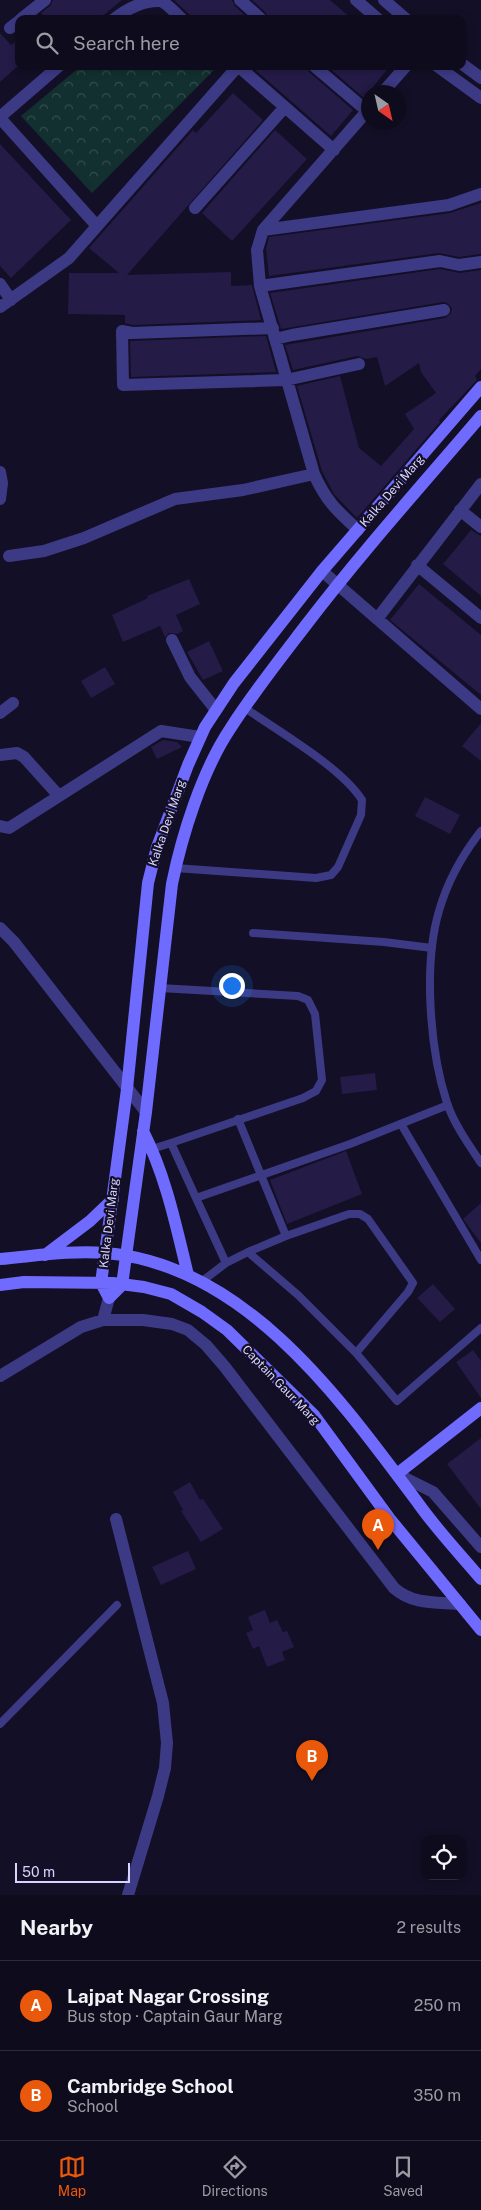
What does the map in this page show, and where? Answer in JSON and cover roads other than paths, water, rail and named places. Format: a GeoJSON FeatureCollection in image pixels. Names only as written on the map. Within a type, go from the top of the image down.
{"type":"FeatureCollection","features":[{"type":"Feature","properties":{"kind":"street"},"geometry":{"type":"LineString","coordinates":[[26,15],[45,0]]}},
{"type":"Feature","properties":{"kind":"street"},"geometry":{"type":"LineString","coordinates":[[119,15],[128,8],[148,0],[162,2],[177,15]]}},
{"type":"Feature","properties":{"kind":"street"},"geometry":{"type":"LineString","coordinates":[[240,0],[257,15]]}},
{"type":"Feature","properties":{"kind":"street"},"geometry":{"type":"LineString","coordinates":[[356,0],[373,15]]}},
{"type":"Feature","properties":{"kind":"street"},"geometry":{"type":"LineString","coordinates":[[384,0],[401,15]]}},
{"type":"Feature","properties":{"kind":"street"},"geometry":{"type":"LineString","coordinates":[[466,67],[481,78]]}},
{"type":"Feature","properties":{"kind":"street"},"geometry":{"type":"LineString","coordinates":[[54,70],[0,118],[97,226]]}},
{"type":"Feature","properties":{"kind":"street"},"geometry":{"type":"LineString","coordinates":[[0,307],[69,258],[234,70]]}},
{"type":"Feature","properties":{"kind":"street"},"geometry":{"type":"LineString","coordinates":[[243,70],[334,150]]}},
{"type":"Feature","properties":{"kind":"street"},"geometry":{"type":"LineString","coordinates":[[319,70],[361,105]]}},
{"type":"Feature","properties":{"kind":"street"},"geometry":{"type":"LineString","coordinates":[[389,85],[402,70]]}},
{"type":"Feature","properties":{"kind":"street"},"geometry":{"type":"LineString","coordinates":[[442,70],[481,98]]}},
{"type":"Feature","properties":{"kind":"street"},"geometry":{"type":"LineString","coordinates":[[195,208],[285,107]]}},
{"type":"Feature","properties":{"kind":"street"},"geometry":{"type":"LineString","coordinates":[[358,530],[331,506],[321,492],[314,474],[260,286],[257,250],[262,230],[361,119]]}},
{"type":"Feature","properties":{"kind":"street"},"geometry":{"type":"LineString","coordinates":[[262,230],[449,204],[481,194]]}},
{"type":"Feature","properties":{"kind":"street"},"geometry":{"type":"LineString","coordinates":[[260,286],[440,262],[459,265],[481,262]]}},
{"type":"Feature","properties":{"kind":"street"},"geometry":{"type":"LineString","coordinates":[[0,284],[11,300]]}},
{"type":"Feature","properties":{"kind":"street"},"geometry":{"type":"LineString","coordinates":[[359,364],[286,380],[123,385],[122,331],[292,334],[444,310]]}},
{"type":"Feature","properties":{"kind":"street","name":"Kalka Devi Marg"},"geometry":{"type":"LineString","coordinates":[[109,1298],[101,1283],[113,1200],[148,883],[156,847],[200,737],[234,683],[322,571],[481,387]]}},
{"type":"Feature","properties":{"kind":"street","name":"Kalka Devi Marg"},"geometry":{"type":"LineString","coordinates":[[122,1284],[146,1112],[175,868],[181,842],[210,768],[229,730],[338,584],[481,416]]}},
{"type":"Feature","properties":{"kind":"street"},"geometry":{"type":"LineString","coordinates":[[0,472],[2,482],[0,499]]}},
{"type":"Feature","properties":{"kind":"street"},"geometry":{"type":"LineString","coordinates":[[9,556],[44,552],[175,499],[243,490],[314,474]]}},
{"type":"Feature","properties":{"kind":"street"},"geometry":{"type":"LineString","coordinates":[[377,619],[481,484]]}},
{"type":"Feature","properties":{"kind":"street"},"geometry":{"type":"LineString","coordinates":[[460,510],[481,527]]}},
{"type":"Feature","properties":{"kind":"street"},"geometry":{"type":"LineString","coordinates":[[417,565],[481,618]]}},
{"type":"Feature","properties":{"kind":"street"},"geometry":{"type":"LineString","coordinates":[[322,571],[481,709]]}},
{"type":"Feature","properties":{"kind":"street"},"geometry":{"type":"LineString","coordinates":[[172,640],[190,677],[216,710]]}},
{"type":"Feature","properties":{"kind":"street"},"geometry":{"type":"LineString","coordinates":[[0,713],[13,702]]}},
{"type":"Feature","properties":{"kind":"street"},"geometry":{"type":"LineString","coordinates":[[0,826],[9,828],[161,731],[200,737]]}},
{"type":"Feature","properties":{"kind":"street"},"geometry":{"type":"LineString","coordinates":[[0,755],[17,753],[24,756],[59,796]]}},
{"type":"Feature","properties":{"kind":"street"},"geometry":{"type":"LineString","coordinates":[[0,928],[14,942],[146,1112]]}},
{"type":"Feature","properties":{"kind":"street"},"geometry":{"type":"LineString","coordinates":[[143,1131],[152,1149],[171,1206],[188,1275]]}},
{"type":"Feature","properties":{"kind":"street"},"geometry":{"type":"LineString","coordinates":[[46,1255],[90,1221],[113,1200]]}},
{"type":"Feature","properties":{"kind":"street"},"geometry":{"type":"LineString","coordinates":[[0,1259],[106,1253],[126,1256],[179,1270],[231,1299],[288,1345],[346,1407],[418,1504],[481,1579]]}},
{"type":"Feature","properties":{"kind":"street","name":"Captain Gaur Marg"},"geometry":{"type":"LineString","coordinates":[[0,1285],[24,1282],[122,1284],[171,1294],[202,1312],[227,1330],[314,1415],[390,1519],[481,1630]]}},
{"type":"Feature","properties":{"kind":"street"},"geometry":{"type":"LineString","coordinates":[[103,1320],[109,1298],[122,1284]]}},
{"type":"Feature","properties":{"kind":"street"},"geometry":{"type":"LineString","coordinates":[[0,1376],[81,1327],[103,1320],[172,1324],[188,1330],[206,1345],[225,1367],[394,1588],[413,1601],[460,1604]]}},
{"type":"Feature","properties":{"kind":"street"},"geometry":{"type":"LineString","coordinates":[[397,1474],[481,1408]]}},
{"type":"Feature","properties":{"kind":"street"},"geometry":{"type":"LineString","coordinates":[[397,1474],[433,1492],[481,1547]]}},
{"type":"Feature","properties":{"kind":"street"},"geometry":{"type":"LineString","coordinates":[[116,1519],[163,1703],[167,1743],[165,1768],[158,1796],[128,1895]]}},
{"type":"Feature","properties":{"kind":"lane"},"geometry":{"type":"LineString","coordinates":[[175,868],[316,878],[331,875],[338,867],[342,858],[361,814],[362,800],[356,789],[315,756],[245,708]]}},
{"type":"Feature","properties":{"kind":"lane"},"geometry":{"type":"LineString","coordinates":[[481,830],[461,860],[439,912],[432,948],[431,991],[438,1070],[448,1105],[468,1144],[481,1163]]}},
{"type":"Feature","properties":{"kind":"lane"},"geometry":{"type":"LineString","coordinates":[[252,933],[384,942],[432,948]]}},
{"type":"Feature","properties":{"kind":"lane"},"geometry":{"type":"LineString","coordinates":[[152,1149],[303,1098],[316,1091],[322,1080],[315,1014],[308,1000],[298,996],[160,988]]}},
{"type":"Feature","properties":{"kind":"lane"},"geometry":{"type":"LineString","coordinates":[[196,1198],[401,1124],[448,1105]]}},
{"type":"Feature","properties":{"kind":"lane"},"geometry":{"type":"LineString","coordinates":[[238,1119],[286,1236]]}},
{"type":"Feature","properties":{"kind":"lane"},"geometry":{"type":"LineString","coordinates":[[401,1124],[481,1260]]}},
{"type":"Feature","properties":{"kind":"lane"},"geometry":{"type":"LineString","coordinates":[[171,1143],[226,1263]]}},
{"type":"Feature","properties":{"kind":"lane"},"geometry":{"type":"LineString","coordinates":[[201,1282],[226,1263],[248,1252],[286,1236],[349,1214],[360,1214],[368,1219],[413,1283],[408,1292],[356,1353]]}},
{"type":"Feature","properties":{"kind":"lane"},"geometry":{"type":"LineString","coordinates":[[248,1252],[298,1294],[356,1353],[397,1401],[481,1328]]}},
{"type":"Feature","properties":{"kind":"lane"},"geometry":{"type":"LineString","coordinates":[[0,1724],[117,1606]]}},
{"type":"Feature","properties":{"kind":"place","name":"Lajpat Nagar Crossing"},"geometry":{"type":"Point","coordinates":[378,1550]}},
{"type":"Feature","properties":{"kind":"place","name":"Cambridge School"},"geometry":{"type":"Point","coordinates":[312,1781]}}]}
